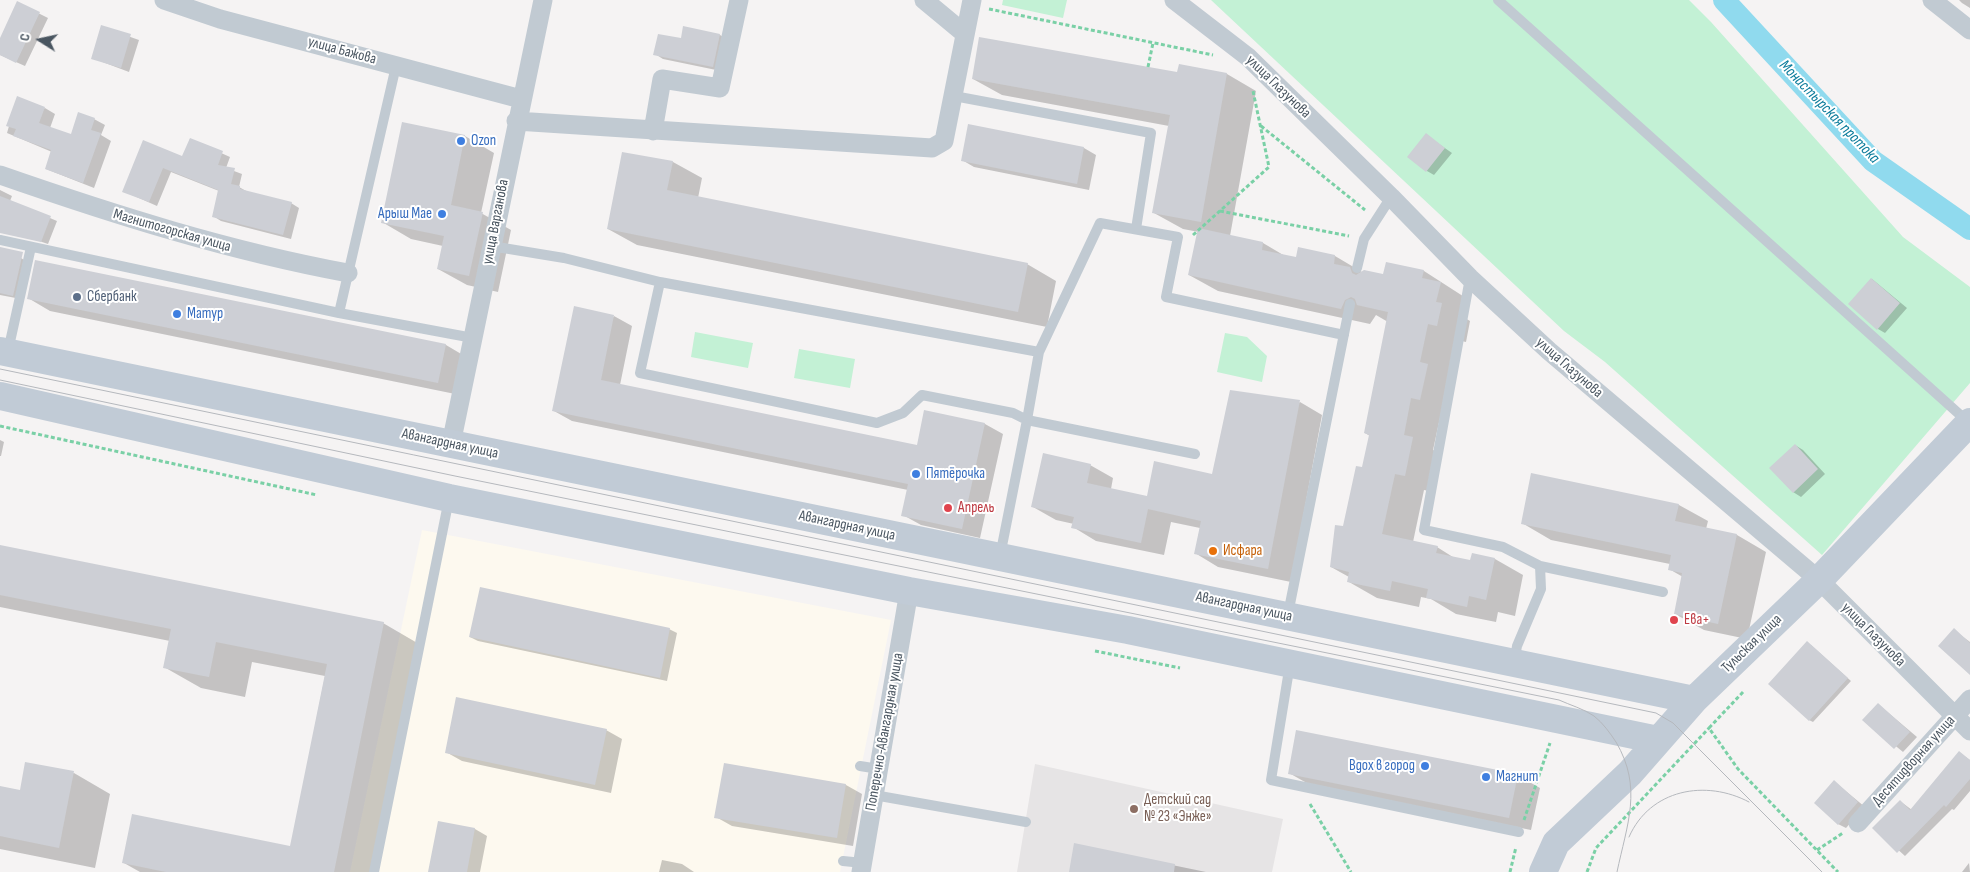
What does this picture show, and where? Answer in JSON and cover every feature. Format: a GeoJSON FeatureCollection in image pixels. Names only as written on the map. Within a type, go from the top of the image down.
{"type":"FeatureCollection","features":[{"type":"Feature","properties":{"kind":"main road","name":"Авангардная улица"},"geometry":{"type":"LineString","coordinates":[[4,352],[1694,700]]}},
{"type":"Feature","properties":{"kind":"main road"},"geometry":{"type":"LineString","coordinates":[[0,396],[450,498],[909,591],[1128,630],[1658,740]]}},
{"type":"Feature","properties":{"kind":"main road","name":"Тульская улица"},"geometry":{"type":"LineString","coordinates":[[1543,872],[1556,843],[1630,773],[1694,700],[1819,580],[1969,423]]}},
{"type":"Feature","properties":{"kind":"street","name":"улица Бажова"},"geometry":{"type":"LineString","coordinates":[[164,0],[220,19],[521,99]]}},
{"type":"Feature","properties":{"kind":"street","name":"улица Варганова"},"geometry":{"type":"LineString","coordinates":[[450,444],[516,121],[543,0]]}},
{"type":"Feature","properties":{"kind":"street"},"geometry":{"type":"LineString","coordinates":[[653,131],[662,79],[720,88],[740,0]]}},
{"type":"Feature","properties":{"kind":"street"},"geometry":{"type":"LineString","coordinates":[[924,0],[965,34]]}},
{"type":"Feature","properties":{"kind":"street","name":"улица Глазунова"},"geometry":{"type":"LineString","coordinates":[[1174,0],[1248,57],[1391,197],[1470,278],[1549,351],[1819,580],[1970,731]]}},
{"type":"Feature","properties":{"kind":"street"},"geometry":{"type":"LineString","coordinates":[[1932,0],[1970,29]]}},
{"type":"Feature","properties":{"kind":"street"},"geometry":{"type":"LineString","coordinates":[[516,121],[932,148],[944,141],[971,2]]}},
{"type":"Feature","properties":{"kind":"street","name":"Магнитогорская улица"},"geometry":{"type":"LineString","coordinates":[[0,175],[135,221],[274,259],[348,273]]}},
{"type":"Feature","properties":{"kind":"street","name":"Поперечно-Авангардная улица"},"geometry":{"type":"LineString","coordinates":[[862,867],[909,591]]}},
{"type":"Feature","properties":{"kind":"street","name":"Десятидворная улица"},"geometry":{"type":"LineString","coordinates":[[1858,823],[1970,699]]}},
{"type":"Feature","properties":{"kind":"lane"},"geometry":{"type":"LineString","coordinates":[[1498,0],[1969,423]]}},
{"type":"Feature","properties":{"kind":"lane"},"geometry":{"type":"LineString","coordinates":[[339,313],[396,66]]}},
{"type":"Feature","properties":{"kind":"lane"},"geometry":{"type":"LineString","coordinates":[[954,96],[1151,133],[1136,229]]}},
{"type":"Feature","properties":{"kind":"lane"},"geometry":{"type":"LineString","coordinates":[[1357,268],[1364,239],[1391,197]]}},
{"type":"Feature","properties":{"kind":"lane"},"geometry":{"type":"LineString","coordinates":[[1000,557],[1027,420],[1038,352],[1100,223],[1178,237],[1166,297],[1344,335]]}},
{"type":"Feature","properties":{"kind":"lane"},"geometry":{"type":"LineString","coordinates":[[0,240],[339,313],[473,338]]}},
{"type":"Feature","properties":{"kind":"lane"},"geometry":{"type":"LineString","coordinates":[[491,246],[564,258],[660,282],[1038,352]]}},
{"type":"Feature","properties":{"kind":"lane"},"geometry":{"type":"LineString","coordinates":[[4,352],[31,247]]}},
{"type":"Feature","properties":{"kind":"lane"},"geometry":{"type":"LineString","coordinates":[[1470,278],[1424,530],[1503,547],[1540,566],[1663,592]]}},
{"type":"Feature","properties":{"kind":"lane"},"geometry":{"type":"LineString","coordinates":[[660,282],[640,374],[877,423],[903,412],[922,395],[1013,413],[1027,420],[1196,454]]}},
{"type":"Feature","properties":{"kind":"lane"},"geometry":{"type":"LineString","coordinates":[[1287,616],[1350,304]]}},
{"type":"Feature","properties":{"kind":"lane"},"geometry":{"type":"LineString","coordinates":[[374,872],[450,498]]}},
{"type":"Feature","properties":{"kind":"lane"},"geometry":{"type":"LineString","coordinates":[[1514,663],[1517,646],[1541,589],[1540,566]]}},
{"type":"Feature","properties":{"kind":"lane"},"geometry":{"type":"LineString","coordinates":[[1290,663],[1271,780],[1519,832]]}},
{"type":"Feature","properties":{"kind":"lane"},"geometry":{"type":"LineString","coordinates":[[860,766],[879,769]]}},
{"type":"Feature","properties":{"kind":"lane"},"geometry":{"type":"LineString","coordinates":[[874,794],[1026,822]]}},
{"type":"Feature","properties":{"kind":"lane"},"geometry":{"type":"LineString","coordinates":[[843,861],[862,867]]}},
{"type":"Feature","properties":{"kind":"path"},"geometry":{"type":"LineString","coordinates":[[971,2],[1222,57]]}},
{"type":"Feature","properties":{"kind":"path"},"geometry":{"type":"LineString","coordinates":[[1148,67],[1153,43]]}},
{"type":"Feature","properties":{"kind":"path"},"geometry":{"type":"LineString","coordinates":[[1175,251],[1268,167],[1252,84]]}},
{"type":"Feature","properties":{"kind":"path"},"geometry":{"type":"LineString","coordinates":[[1260,126],[1376,220]]}},
{"type":"Feature","properties":{"kind":"path"},"geometry":{"type":"LineString","coordinates":[[1220,211],[1364,239]]}},
{"type":"Feature","properties":{"kind":"path"},"geometry":{"type":"LineString","coordinates":[[1587,872],[1596,848],[1743,692]]}},
{"type":"Feature","properties":{"kind":"path"},"geometry":{"type":"LineString","coordinates":[[1709,728],[1738,769],[1838,872]]}},
{"type":"Feature","properties":{"kind":"path"},"geometry":{"type":"LineString","coordinates":[[1298,786],[1351,872]]}},
{"type":"Feature","properties":{"kind":"path"},"geometry":{"type":"LineString","coordinates":[[1816,850],[1858,823]]}},
{"type":"Feature","properties":{"kind":"path"},"geometry":{"type":"LineString","coordinates":[[1510,872],[1519,832]]}},
{"type":"Feature","properties":{"kind":"shaded area"},"geometry":{"type":"Polygon","coordinates":[[[422,530],[891,620],[840,872],[350,872],[422,530]]]}},
{"type":"Feature","properties":{"kind":"shaded area","name":"Детский сад № 23 «Энже»"},"geometry":{"type":"Polygon","coordinates":[[[1035,764],[1283,819],[1272,872],[1017,872],[1035,764]]]}},
{"type":"Feature","properties":{"kind":"green space"},"geometry":{"type":"Polygon","coordinates":[[[1003,0],[1067,0],[1063,18],[1002,5],[1003,0]]]}},
{"type":"Feature","properties":{"kind":"green space"},"geometry":{"type":"Polygon","coordinates":[[[1211,0],[1689,0],[1711,22],[1903,237],[1970,287],[1970,383],[1822,555],[1605,362],[1564,331],[1211,0]]]}},
{"type":"Feature","properties":{"kind":"green space"},"geometry":{"type":"Polygon","coordinates":[[[695,332],[753,343],[748,368],[691,357],[695,332]]]}},
{"type":"Feature","properties":{"kind":"green space"},"geometry":{"type":"Polygon","coordinates":[[[1225,333],[1247,337],[1267,356],[1262,382],[1217,372],[1225,333]]]}},
{"type":"Feature","properties":{"kind":"green space"},"geometry":{"type":"Polygon","coordinates":[[[799,349],[855,359],[850,388],[794,378],[799,349]]]}},
{"type":"Feature","properties":{"kind":"building"},"geometry":{"type":"Polygon","coordinates":[[[17,1],[40,12],[16,63],[0,55],[0,38],[17,1]]]}},
{"type":"Feature","properties":{"kind":"building"},"geometry":{"type":"Polygon","coordinates":[[[101,25],[131,34],[121,68],[91,59],[101,25]]]}},
{"type":"Feature","properties":{"kind":"building"},"geometry":{"type":"Polygon","coordinates":[[[683,26],[720,34],[713,67],[653,55],[658,34],[681,38],[683,26]]]}},
{"type":"Feature","properties":{"kind":"building"},"geometry":{"type":"Polygon","coordinates":[[[979,37],[1177,72],[1179,64],[1227,73],[1201,222],[1152,213],[1170,115],[972,79],[979,37]]]}},
{"type":"Feature","properties":{"kind":"building"},"geometry":{"type":"Polygon","coordinates":[[[17,96],[45,107],[39,123],[71,134],[78,112],[95,118],[91,130],[101,133],[83,183],[45,169],[51,150],[13,136],[16,129],[6,126],[17,96]]]}},
{"type":"Feature","properties":{"kind":"building"},"geometry":{"type":"Polygon","coordinates":[[[402,122],[465,135],[451,205],[483,212],[469,276],[437,269],[444,236],[381,223],[402,122]]]}},
{"type":"Feature","properties":{"kind":"building"},"geometry":{"type":"Polygon","coordinates":[[[968,124],[1084,147],[1077,184],[961,161],[968,124]]]}},
{"type":"Feature","properties":{"kind":"building"},"geometry":{"type":"Polygon","coordinates":[[[1426,133],[1445,148],[1426,172],[1407,157],[1426,133]]]}},
{"type":"Feature","properties":{"kind":"building"},"geometry":{"type":"Polygon","coordinates":[[[190,138],[223,151],[218,165],[235,168],[231,184],[240,186],[240,189],[292,202],[283,235],[212,217],[218,190],[163,168],[149,202],[122,192],[143,140],[182,156],[190,138]]]}},
{"type":"Feature","properties":{"kind":"building"},"geometry":{"type":"Polygon","coordinates":[[[622,152],[673,161],[667,190],[1028,263],[1018,312],[607,229],[622,152]]]}},
{"type":"Feature","properties":{"kind":"building"},"geometry":{"type":"Polygon","coordinates":[[[0,196],[51,216],[41,242],[0,233],[0,196]]]}},
{"type":"Feature","properties":{"kind":"building"},"geometry":{"type":"Polygon","coordinates":[[[1198,228],[1263,242],[1262,250],[1296,257],[1298,247],[1335,255],[1334,264],[1350,267],[1352,273],[1356,275],[1364,270],[1383,274],[1386,262],[1424,270],[1422,278],[1441,282],[1436,302],[1442,303],[1437,326],[1428,324],[1420,362],[1428,364],[1420,400],[1411,398],[1404,435],[1413,437],[1405,476],[1395,474],[1382,534],[1438,546],[1436,553],[1470,560],[1472,553],[1495,558],[1486,600],[1469,596],[1467,607],[1426,598],[1428,589],[1392,581],[1390,591],[1347,582],[1349,572],[1330,567],[1335,525],[1343,526],[1356,466],[1362,467],[1369,435],[1364,433],[1388,312],[1357,305],[1355,299],[1351,297],[1345,300],[1341,309],[1188,275],[1198,228]]]}},
{"type":"Feature","properties":{"kind":"building"},"geometry":{"type":"Polygon","coordinates":[[[0,247],[23,252],[13,296],[0,293],[0,247]]]}},
{"type":"Feature","properties":{"kind":"building"},"geometry":{"type":"Polygon","coordinates":[[[35,260],[446,344],[438,383],[27,299],[35,260]]]}},
{"type":"Feature","properties":{"kind":"building"},"geometry":{"type":"Polygon","coordinates":[[[1871,278],[1900,303],[1877,330],[1848,304],[1871,278]]]}},
{"type":"Feature","properties":{"kind":"building"},"geometry":{"type":"Polygon","coordinates":[[[574,306],[614,315],[601,380],[917,445],[924,410],[985,423],[962,529],[901,516],[908,484],[552,411],[574,306]]]}},
{"type":"Feature","properties":{"kind":"building"},"geometry":{"type":"Polygon","coordinates":[[[1230,390],[1300,400],[1268,569],[1194,554],[1201,521],[1148,509],[1141,543],[1071,528],[1074,517],[1031,507],[1043,453],[1091,464],[1087,483],[1147,496],[1154,461],[1212,474],[1230,390]]]}},
{"type":"Feature","properties":{"kind":"building"},"geometry":{"type":"Polygon","coordinates":[[[1795,444],[1818,469],[1793,493],[1769,468],[1795,444]]]}},
{"type":"Feature","properties":{"kind":"building"},"geometry":{"type":"Polygon","coordinates":[[[1531,473],[1679,504],[1675,521],[1737,534],[1718,624],[1674,614],[1682,573],[1668,570],[1671,555],[1521,524],[1531,473]]]}},
{"type":"Feature","properties":{"kind":"building"},"geometry":{"type":"Polygon","coordinates":[[[0,545],[384,622],[334,872],[166,872],[122,863],[132,814],[290,846],[327,664],[216,642],[209,677],[163,668],[171,629],[0,595],[0,545]]]}},
{"type":"Feature","properties":{"kind":"building"},"geometry":{"type":"Polygon","coordinates":[[[480,587],[670,628],[660,678],[469,637],[480,587]]]}},
{"type":"Feature","properties":{"kind":"building"},"geometry":{"type":"Polygon","coordinates":[[[1954,628],[1970,643],[1970,675],[1938,646],[1954,628]]]}},
{"type":"Feature","properties":{"kind":"building"},"geometry":{"type":"Polygon","coordinates":[[[1807,641],[1848,678],[1809,721],[1768,684],[1807,641]]]}},
{"type":"Feature","properties":{"kind":"building"},"geometry":{"type":"Polygon","coordinates":[[[456,697],[607,729],[595,785],[445,753],[456,697]]]}},
{"type":"Feature","properties":{"kind":"building"},"geometry":{"type":"Polygon","coordinates":[[[1878,703],[1910,732],[1894,749],[1862,720],[1878,703]]]}},
{"type":"Feature","properties":{"kind":"building"},"geometry":{"type":"Polygon","coordinates":[[[1296,730],[1518,774],[1509,818],[1288,774],[1296,730]]]}},
{"type":"Feature","properties":{"kind":"building"},"geometry":{"type":"Polygon","coordinates":[[[1959,751],[1970,760],[1970,779],[1946,807],[1944,805],[1897,853],[1872,828],[1900,800],[1910,810],[1959,751]]]}},
{"type":"Feature","properties":{"kind":"building"},"geometry":{"type":"Polygon","coordinates":[[[25,762],[74,771],[59,848],[0,836],[0,786],[20,790],[25,762]]]}},
{"type":"Feature","properties":{"kind":"building"},"geometry":{"type":"Polygon","coordinates":[[[724,763],[846,784],[837,838],[714,818],[724,763]]]}},
{"type":"Feature","properties":{"kind":"building"},"geometry":{"type":"Polygon","coordinates":[[[1834,780],[1858,802],[1838,825],[1814,803],[1834,780]]]}},
{"type":"Feature","properties":{"kind":"building"},"geometry":{"type":"Polygon","coordinates":[[[438,821],[475,828],[467,872],[428,872],[438,821]]]}},
{"type":"Feature","properties":{"kind":"building"},"geometry":{"type":"Polygon","coordinates":[[[1074,843],[1175,864],[1174,872],[1069,872],[1074,843]]]}},
{"type":"Feature","properties":{"kind":"waterway","name":"Монастырская протока"},"geometry":{"type":"LineString","coordinates":[[1724,0],[1873,161],[1970,229]]}},
{"type":"Feature","properties":{"kind":"tram line"},"geometry":{"type":"LineString","coordinates":[[0,369],[1656,713],[1673,723],[1822,872]]}},
{"type":"Feature","properties":{"kind":"tram line"},"geometry":{"type":"LineString","coordinates":[[0,380],[455,476],[1559,700],[1594,716],[1616,742],[1624,759],[1631,791],[1628,822],[1617,872]]}},
{"type":"Feature","properties":{"kind":"tram line"},"geometry":{"type":"LineString","coordinates":[[1629,837],[1638,821],[1651,808],[1665,799],[1681,793],[1698,790],[1715,791],[1749,802]]}},
{"type":"Feature","properties":{"kind":"place","name":"Ozon"},"geometry":{"type":"Point","coordinates":[461,141]}},
{"type":"Feature","properties":{"kind":"place","name":"Арыш Мае"},"geometry":{"type":"Point","coordinates":[442,214]}},
{"type":"Feature","properties":{"kind":"place","name":"Сбербанк"},"geometry":{"type":"Point","coordinates":[77,297]}},
{"type":"Feature","properties":{"kind":"place","name":"Матур"},"geometry":{"type":"Point","coordinates":[177,314]}},
{"type":"Feature","properties":{"kind":"place","name":"Пятёрочка"},"geometry":{"type":"Point","coordinates":[916,474]}},
{"type":"Feature","properties":{"kind":"place","name":"Апрель"},"geometry":{"type":"Point","coordinates":[948,508]}},
{"type":"Feature","properties":{"kind":"place","name":"Исфара"},"geometry":{"type":"Point","coordinates":[1213,551]}},
{"type":"Feature","properties":{"kind":"place","name":"Ева+"},"geometry":{"type":"Point","coordinates":[1674,620]}},
{"type":"Feature","properties":{"kind":"place","name":"Вдох в город"},"geometry":{"type":"Point","coordinates":[1425,766]}},
{"type":"Feature","properties":{"kind":"place","name":"Магнит"},"geometry":{"type":"Point","coordinates":[1486,777]}},
{"type":"Feature","properties":{"kind":"place","name":"Детский сад № 23 «Энже»"},"geometry":{"type":"Point","coordinates":[1134,809]}}]}
